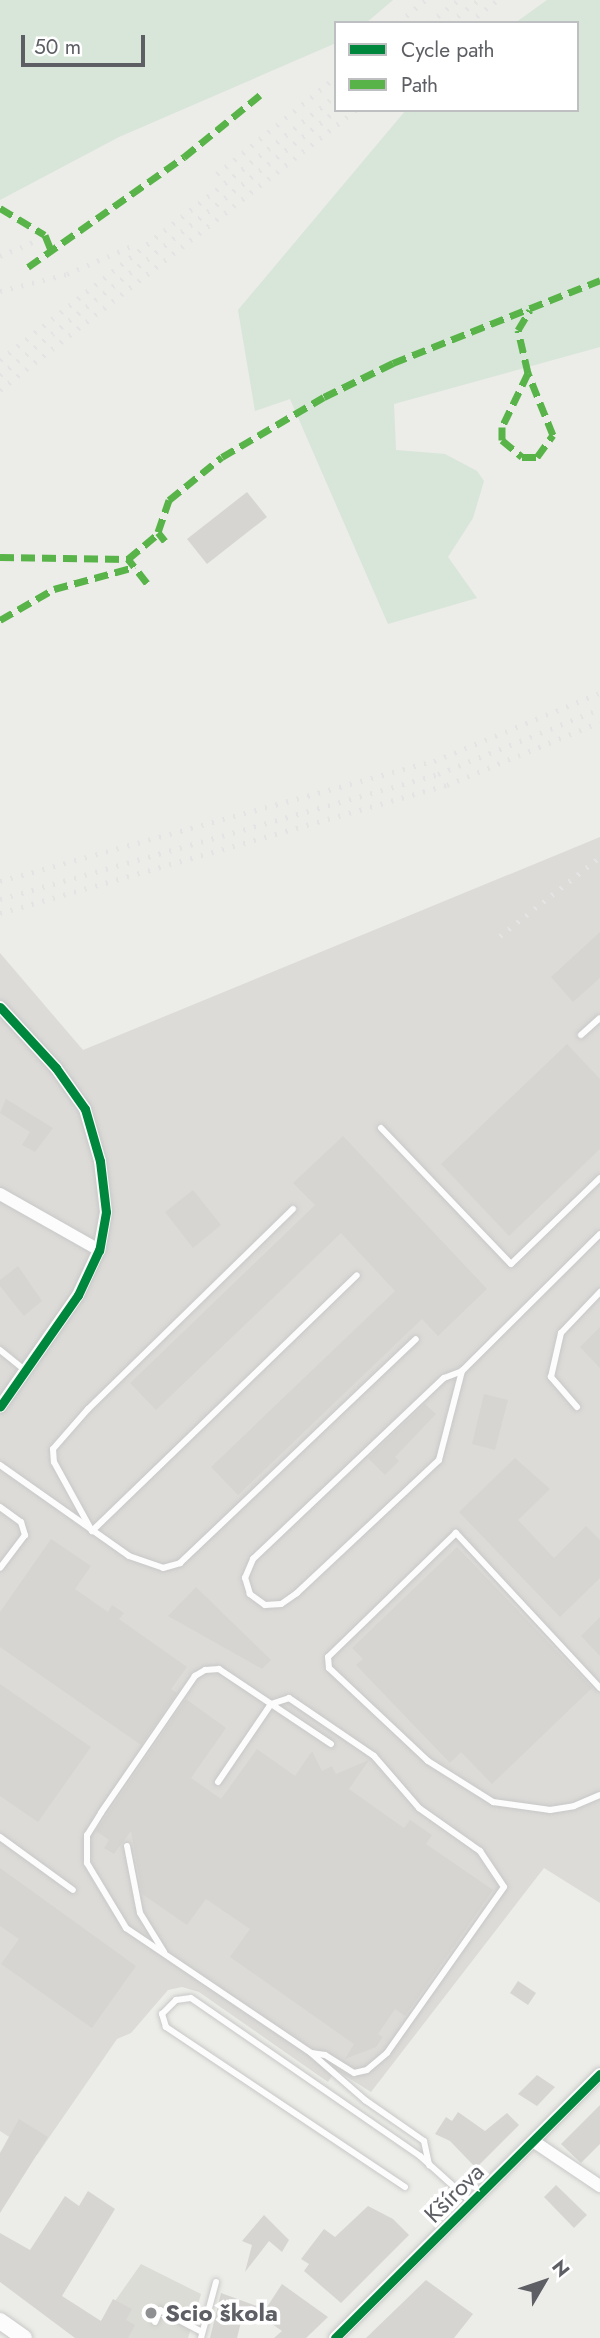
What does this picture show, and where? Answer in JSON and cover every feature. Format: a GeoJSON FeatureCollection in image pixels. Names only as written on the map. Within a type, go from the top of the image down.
{"type":"FeatureCollection","features":[{"type":"Feature","properties":{"kind":"street"},"geometry":{"type":"LineString","coordinates":[[0,1007],[56,1068],[85,1109],[106,1197],[99,1251],[78,1296],[0,1407]]}},
{"type":"Feature","properties":{"kind":"street"},"geometry":{"type":"LineString","coordinates":[[0,1194],[99,1251]]}},
{"type":"Feature","properties":{"kind":"street","name":"Kšírova"},"geometry":{"type":"LineString","coordinates":[[335,2338],[600,2074]]}},
{"type":"Feature","properties":{"kind":"street"},"geometry":{"type":"LineString","coordinates":[[533,2141],[600,2186]]}},
{"type":"Feature","properties":{"kind":"street"},"geometry":{"type":"LineString","coordinates":[[0,2321],[24,2338]]}},
{"type":"Feature","properties":{"kind":"lane"},"geometry":{"type":"LineString","coordinates":[[581,1035],[600,1018]]}},
{"type":"Feature","properties":{"kind":"lane"},"geometry":{"type":"LineString","coordinates":[[381,1128],[511,1264],[600,1178]]}},
{"type":"Feature","properties":{"kind":"lane"},"geometry":{"type":"LineString","coordinates":[[92,1531],[54,1462],[53,1449],[88,1409],[293,1209]]}},
{"type":"Feature","properties":{"kind":"lane"},"geometry":{"type":"LineString","coordinates":[[462,1371],[439,1460],[297,1593],[281,1604],[265,1605],[250,1594],[244,1578],[253,1559],[434,1387],[462,1371],[600,1234]]}},
{"type":"Feature","properties":{"kind":"lane"},"geometry":{"type":"LineString","coordinates":[[92,1531],[357,1275]]}},
{"type":"Feature","properties":{"kind":"lane"},"geometry":{"type":"LineString","coordinates":[[577,1407],[551,1377],[561,1333],[600,1292]]}},
{"type":"Feature","properties":{"kind":"lane"},"geometry":{"type":"LineString","coordinates":[[0,1465],[130,1556],[163,1568],[180,1563],[416,1339]]}},
{"type":"Feature","properties":{"kind":"lane"},"geometry":{"type":"LineString","coordinates":[[0,1350],[26,1371]]}},
{"type":"Feature","properties":{"kind":"lane"},"geometry":{"type":"LineString","coordinates":[[0,1507],[21,1522],[25,1535],[0,1567]]}},
{"type":"Feature","properties":{"kind":"lane"},"geometry":{"type":"LineString","coordinates":[[600,1688],[456,1533],[328,1657],[329,1668],[428,1760],[493,1802],[550,1810],[574,1806],[600,1795]]}},
{"type":"Feature","properties":{"kind":"lane"},"geometry":{"type":"LineString","coordinates":[[331,1744],[219,1669],[195,1676],[87,1835],[87,1863],[126,1928],[311,2053],[365,2100],[424,2141],[429,2165]]}},
{"type":"Feature","properties":{"kind":"lane"},"geometry":{"type":"LineString","coordinates":[[218,1782],[271,1704],[289,1698],[374,1756],[419,1808],[480,1851],[504,1887],[387,2053],[367,2070],[354,2073],[326,2055],[311,2053]]}},
{"type":"Feature","properties":{"kind":"lane"},"geometry":{"type":"LineString","coordinates":[[0,1837],[73,1890]]}},
{"type":"Feature","properties":{"kind":"lane"},"geometry":{"type":"LineString","coordinates":[[127,1846],[140,1913],[165,1954]]}},
{"type":"Feature","properties":{"kind":"lane"},"geometry":{"type":"LineString","coordinates":[[405,2188],[166,2027],[162,2014],[177,2000],[191,1998],[429,2165],[472,2204]]}},
{"type":"Feature","properties":{"kind":"lane"},"geometry":{"type":"LineString","coordinates":[[155,2322],[160,2310],[202,2335],[216,2281]]}},
{"type":"Feature","properties":{"kind":"shaded area"},"geometry":{"type":"Polygon","coordinates":[[[600,837],[600,1903],[544,1868],[371,2092],[336,2070],[328,2082],[199,1992],[182,1987],[168,1990],[131,2033],[117,2039],[37,2155],[0,2131],[0,953],[83,1050],[600,837]]]}},
{"type":"Feature","properties":{"kind":"shaded area","name":"Scio škola"},"geometry":{"type":"Polygon","coordinates":[[[141,2264],[201,2294],[188,2338],[89,2338],[141,2264]]]}},
{"type":"Feature","properties":{"kind":"green space"},"geometry":{"type":"Polygon","coordinates":[[[0,0],[393,0],[368,21],[334,21],[334,44],[119,137],[0,200],[0,0]]]}},
{"type":"Feature","properties":{"kind":"green space"},"geometry":{"type":"Polygon","coordinates":[[[547,0],[600,0],[600,347],[394,404],[396,450],[445,454],[477,471],[484,481],[473,518],[448,557],[477,598],[388,624],[290,399],[255,411],[238,310],[404,112],[579,112],[579,21],[518,21],[547,0]]]}},
{"type":"Feature","properties":{"kind":"building"},"geometry":{"type":"Polygon","coordinates":[[[247,492],[267,517],[207,564],[187,539],[247,492]]]}},
{"type":"Feature","properties":{"kind":"building"},"geometry":{"type":"Polygon","coordinates":[[[600,932],[600,978],[573,1002],[551,977],[600,932]]]}},
{"type":"Feature","properties":{"kind":"building"},"geometry":{"type":"Polygon","coordinates":[[[567,1044],[600,1079],[600,1149],[509,1236],[441,1164],[567,1044]]]}},
{"type":"Feature","properties":{"kind":"building"},"geometry":{"type":"Polygon","coordinates":[[[6,1099],[53,1128],[35,1152],[22,1145],[30,1132],[0,1113],[6,1099]]]}},
{"type":"Feature","properties":{"kind":"building"},"geometry":{"type":"Polygon","coordinates":[[[343,1136],[487,1289],[438,1336],[422,1319],[238,1495],[211,1467],[395,1291],[341,1233],[156,1410],[130,1383],[315,1205],[293,1183],[343,1136]]]}},
{"type":"Feature","properties":{"kind":"building"},"geometry":{"type":"Polygon","coordinates":[[[193,1190],[221,1225],[193,1248],[165,1212],[193,1190]]]}},
{"type":"Feature","properties":{"kind":"building"},"geometry":{"type":"Polygon","coordinates":[[[18,1266],[42,1301],[24,1316],[0,1286],[0,1280],[18,1266]]]}},
{"type":"Feature","properties":{"kind":"building"},"geometry":{"type":"Polygon","coordinates":[[[600,1327],[600,1368],[580,1347],[600,1327]]]}},
{"type":"Feature","properties":{"kind":"building"},"geometry":{"type":"Polygon","coordinates":[[[484,1394],[508,1400],[495,1450],[472,1444],[484,1394]]]}},
{"type":"Feature","properties":{"kind":"building"},"geometry":{"type":"Polygon","coordinates":[[[425,1404],[436,1414],[395,1457],[399,1461],[385,1475],[368,1458],[425,1404]]]}},
{"type":"Feature","properties":{"kind":"building"},"geometry":{"type":"Polygon","coordinates":[[[515,1458],[550,1489],[518,1520],[554,1558],[586,1526],[600,1540],[600,1578],[560,1617],[459,1512],[515,1458]]]}},
{"type":"Feature","properties":{"kind":"building"},"geometry":{"type":"Polygon","coordinates":[[[51,1539],[91,1566],[75,1589],[108,1612],[112,1605],[124,1613],[119,1619],[187,1667],[171,1689],[177,1693],[141,1745],[0,1647],[0,1612],[51,1539]]]}},
{"type":"Feature","properties":{"kind":"building"},"geometry":{"type":"Polygon","coordinates":[[[457,1547],[592,1688],[492,1784],[461,1752],[450,1763],[356,1665],[363,1659],[352,1648],[457,1547]]]}},
{"type":"Feature","properties":{"kind":"building"},"geometry":{"type":"Polygon","coordinates":[[[196,1587],[271,1660],[262,1669],[168,1616],[196,1587]]]}},
{"type":"Feature","properties":{"kind":"building"},"geometry":{"type":"Polygon","coordinates":[[[600,1617],[600,1656],[581,1636],[600,1617]]]}},
{"type":"Feature","properties":{"kind":"building"},"geometry":{"type":"Polygon","coordinates":[[[0,1684],[91,1747],[38,1822],[0,1796],[0,1684]]]}},
{"type":"Feature","properties":{"kind":"building"},"geometry":{"type":"Polygon","coordinates":[[[186,1699],[226,1728],[191,1778],[221,1799],[257,1749],[295,1776],[312,1751],[322,1771],[332,1766],[336,1774],[369,1760],[349,1789],[404,1828],[410,1820],[432,1835],[426,1844],[493,1890],[405,2016],[395,2009],[378,2034],[383,2037],[376,2047],[345,2059],[354,2044],[230,1957],[250,1929],[206,1899],[187,1925],[142,1894],[131,1831],[114,1854],[104,1848],[109,1840],[96,1831],[186,1699]]]}},
{"type":"Feature","properties":{"kind":"building"},"geometry":{"type":"Polygon","coordinates":[[[0,1868],[136,1966],[92,2028],[1,1964],[19,1939],[0,1926],[0,1868]]]}},
{"type":"Feature","properties":{"kind":"building"},"geometry":{"type":"Polygon","coordinates":[[[518,1981],[536,1993],[528,2005],[510,1993],[518,1981]]]}},
{"type":"Feature","properties":{"kind":"building"},"geometry":{"type":"Polygon","coordinates":[[[537,2075],[555,2087],[537,2106],[518,2094],[537,2075]]]}},
{"type":"Feature","properties":{"kind":"building"},"geometry":{"type":"Polygon","coordinates":[[[600,2105],[600,2144],[581,2163],[561,2144],[600,2105]]]}},
{"type":"Feature","properties":{"kind":"building"},"geometry":{"type":"Polygon","coordinates":[[[458,2112],[485,2131],[507,2113],[519,2125],[476,2168],[450,2141],[435,2134],[446,2117],[452,2121],[458,2112]]]}},
{"type":"Feature","properties":{"kind":"building"},"geometry":{"type":"Polygon","coordinates":[[[19,2119],[48,2137],[0,2213],[0,2153],[19,2119]]]}},
{"type":"Feature","properties":{"kind":"building"},"geometry":{"type":"Polygon","coordinates":[[[556,2185],[587,2215],[574,2228],[544,2197],[556,2185]]]}},
{"type":"Feature","properties":{"kind":"building"},"geometry":{"type":"Polygon","coordinates":[[[88,2191],[115,2209],[62,2296],[101,2321],[113,2299],[132,2309],[126,2320],[135,2325],[128,2338],[75,2338],[0,2282],[0,2233],[30,2250],[65,2196],[79,2206],[88,2191]]]}},
{"type":"Feature","properties":{"kind":"building"},"geometry":{"type":"Polygon","coordinates":[[[368,2206],[393,2219],[409,2235],[341,2303],[304,2271],[309,2264],[301,2259],[324,2229],[335,2237],[368,2206]]]}},
{"type":"Feature","properties":{"kind":"building"},"geometry":{"type":"Polygon","coordinates":[[[264,2215],[289,2240],[282,2252],[269,2241],[245,2272],[252,2245],[242,2241],[264,2215]]]}},
{"type":"Feature","properties":{"kind":"building"},"geometry":{"type":"Polygon","coordinates":[[[426,2280],[473,2314],[454,2338],[366,2338],[426,2280]]]}},
{"type":"Feature","properties":{"kind":"building"},"geometry":{"type":"Polygon","coordinates":[[[282,2284],[328,2317],[306,2338],[274,2338],[282,2331],[261,2316],[282,2284]]]}},
{"type":"Feature","properties":{"kind":"building"},"geometry":{"type":"Polygon","coordinates":[[[221,2293],[257,2306],[251,2321],[242,2318],[237,2338],[210,2338],[221,2293]]]}},
{"type":"Feature","properties":{"kind":"railway"},"geometry":{"type":"LineString","coordinates":[[400,21],[425,0]]}},
{"type":"Feature","properties":{"kind":"railway"},"geometry":{"type":"LineString","coordinates":[[432,21],[458,0]]}},
{"type":"Feature","properties":{"kind":"railway"},"geometry":{"type":"LineString","coordinates":[[452,21],[478,0]]}},
{"type":"Feature","properties":{"kind":"railway"},"geometry":{"type":"LineString","coordinates":[[471,21],[497,0]]}},
{"type":"Feature","properties":{"kind":"railway"},"geometry":{"type":"LineString","coordinates":[[217,174],[334,79]]}},
{"type":"Feature","properties":{"kind":"railway"},"geometry":{"type":"LineString","coordinates":[[0,360],[334,98]]}},
{"type":"Feature","properties":{"kind":"railway"},"geometry":{"type":"LineString","coordinates":[[0,375],[334,112]]}},
{"type":"Feature","properties":{"kind":"railway"},"geometry":{"type":"LineString","coordinates":[[0,390],[353,112]]}},
{"type":"Feature","properties":{"kind":"railway"},"geometry":{"type":"LineString","coordinates":[[0,256],[36,241]]}},
{"type":"Feature","properties":{"kind":"railway"},"geometry":{"type":"LineString","coordinates":[[0,291],[67,274],[136,244]]}},
{"type":"Feature","properties":{"kind":"railway"},"geometry":{"type":"LineString","coordinates":[[0,881],[434,761],[600,693]]}},
{"type":"Feature","properties":{"kind":"railway"},"geometry":{"type":"LineString","coordinates":[[0,899],[438,774],[600,709]]}},
{"type":"Feature","properties":{"kind":"railway"},"geometry":{"type":"LineString","coordinates":[[0,913],[447,785],[600,722]]}},
{"type":"Feature","properties":{"kind":"railway"},"geometry":{"type":"LineString","coordinates":[[500,936],[600,857]]}},
{"type":"Feature","properties":{"kind":"marked path"},"geometry":{"type":"LineString","coordinates":[[28,267],[184,157],[260,95]]}},
{"type":"Feature","properties":{"kind":"marked path"},"geometry":{"type":"LineString","coordinates":[[0,208],[45,235],[52,252]]}},
{"type":"Feature","properties":{"kind":"marked path"},"geometry":{"type":"LineString","coordinates":[[165,541],[158,532],[169,500],[222,457],[324,397],[393,363],[600,280]]}},
{"type":"Feature","properties":{"kind":"marked path"},"geometry":{"type":"LineString","coordinates":[[528,373],[502,427],[502,440],[522,457],[537,457],[553,435],[528,373],[518,330],[530,310]]}},
{"type":"Feature","properties":{"kind":"marked path"},"geometry":{"type":"LineString","coordinates":[[147,583],[128,559],[159,533]]}},
{"type":"Feature","properties":{"kind":"marked path"},"geometry":{"type":"LineString","coordinates":[[0,557],[128,559]]}},
{"type":"Feature","properties":{"kind":"marked path"},"geometry":{"type":"LineString","coordinates":[[0,620],[54,589],[135,567]]}},
{"type":"Feature","properties":{"kind":"cycle path"},"geometry":{"type":"LineString","coordinates":[[0,1007],[56,1068],[85,1109],[100,1161],[106,1212],[99,1250],[78,1295],[0,1407]]}},
{"type":"Feature","properties":{"kind":"cycle path"},"geometry":{"type":"LineString","coordinates":[[335,2338],[600,2074]]}},
{"type":"Feature","properties":{"kind":"place","name":"Scio škola"},"geometry":{"type":"Point","coordinates":[151,2313]}}]}
